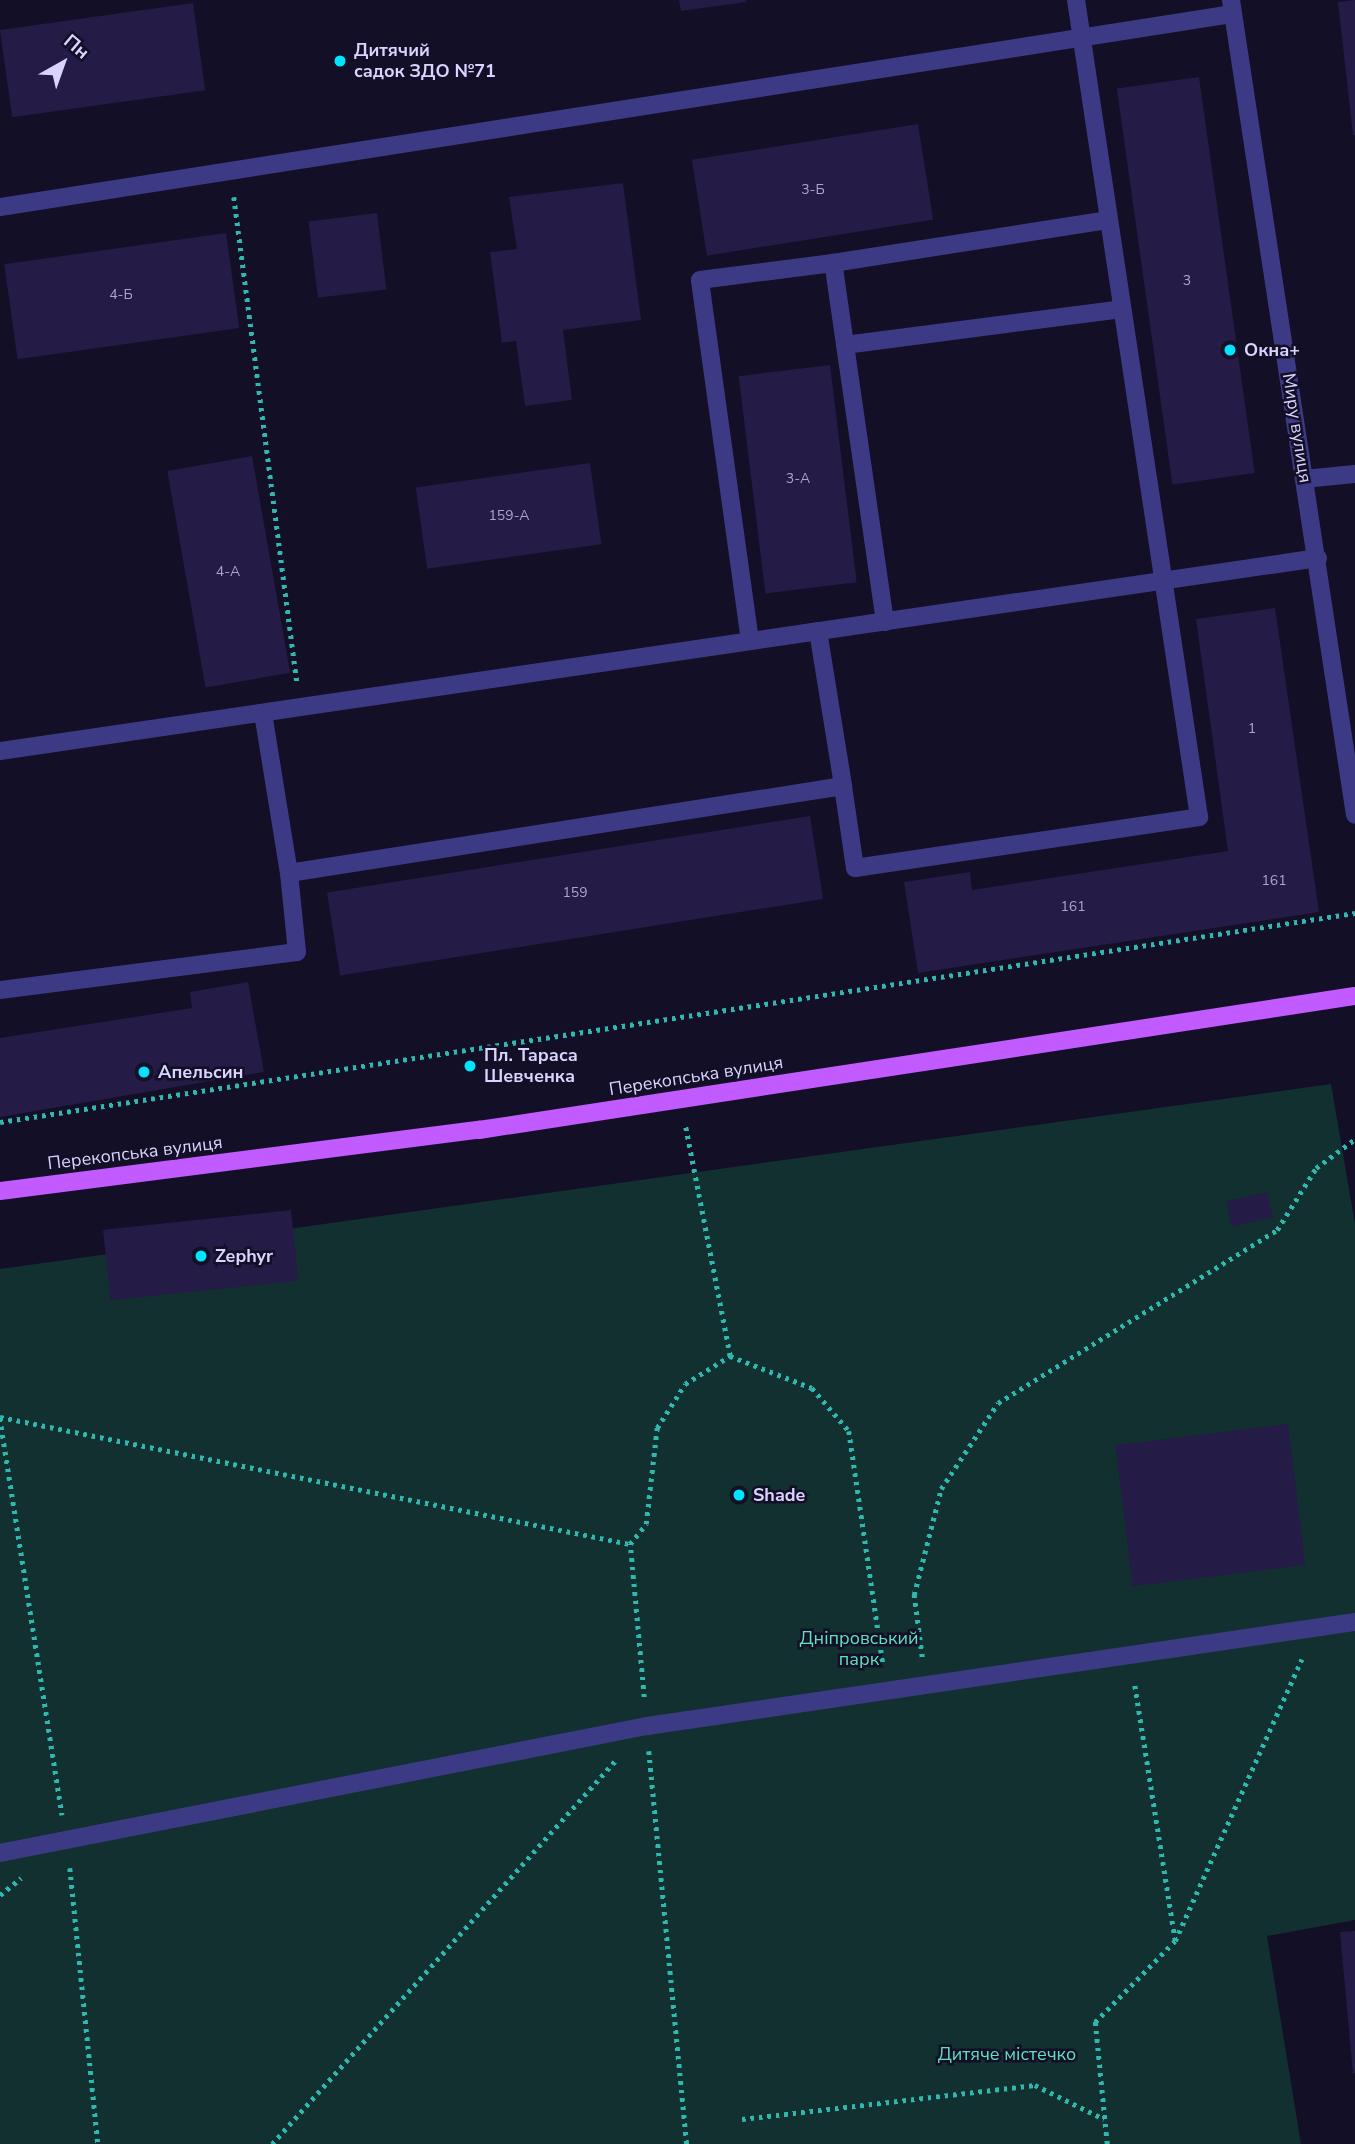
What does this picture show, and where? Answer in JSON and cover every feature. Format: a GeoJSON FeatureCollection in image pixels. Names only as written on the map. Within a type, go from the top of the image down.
{"type":"FeatureCollection","features":[{"type":"Feature","properties":{"kind":"main road","name":"Перекопська вулиця"},"geometry":{"type":"LineString","coordinates":[[0,1191],[680,1100],[1355,996]]}},
{"type":"Feature","properties":{"kind":"street"},"geometry":{"type":"LineString","coordinates":[[818,632],[855,868],[1199,817],[1076,0]]}},
{"type":"Feature","properties":{"kind":"street"},"geometry":{"type":"LineString","coordinates":[[0,207],[1081,36],[1232,7]]}},
{"type":"Feature","properties":{"kind":"street","name":"Миру вулиця"},"geometry":{"type":"LineString","coordinates":[[1232,7],[1355,815]]}},
{"type":"Feature","properties":{"kind":"street"},"geometry":{"type":"LineString","coordinates":[[750,641],[700,279],[833,263],[1109,220]]}},
{"type":"Feature","properties":{"kind":"street"},"geometry":{"type":"LineString","coordinates":[[833,263],[885,622]]}},
{"type":"Feature","properties":{"kind":"street"},"geometry":{"type":"LineString","coordinates":[[845,345],[1122,309]]}},
{"type":"Feature","properties":{"kind":"street"},"geometry":{"type":"LineString","coordinates":[[1304,479],[1355,474]]}},
{"type":"Feature","properties":{"kind":"street"},"geometry":{"type":"LineString","coordinates":[[0,751],[1318,558]]}},
{"type":"Feature","properties":{"kind":"street"},"geometry":{"type":"LineString","coordinates":[[0,990],[297,952],[289,873],[263,713]]}},
{"type":"Feature","properties":{"kind":"street"},"geometry":{"type":"LineString","coordinates":[[289,873],[843,786]]}},
{"type":"Feature","properties":{"kind":"street"},"geometry":{"type":"LineString","coordinates":[[0,1853],[67,1843],[647,1726],[1314,1632],[1355,1622]]}},
{"type":"Feature","properties":{"kind":"path"},"geometry":{"type":"LineString","coordinates":[[231,172],[300,708]]}},
{"type":"Feature","properties":{"kind":"path"},"geometry":{"type":"LineString","coordinates":[[0,1122],[1355,914]]}},
{"type":"Feature","properties":{"kind":"path"},"geometry":{"type":"LineString","coordinates":[[680,1100],[730,1356]]}},
{"type":"Feature","properties":{"kind":"path"},"geometry":{"type":"LineString","coordinates":[[926,1686],[914,1595],[924,1555],[942,1489],[998,1403],[1277,1230],[1316,1168],[1355,1139]]}},
{"type":"Feature","properties":{"kind":"path"},"geometry":{"type":"LineString","coordinates":[[687,2144],[630,1544],[646,1524],[657,1427],[685,1384],[730,1356]]}},
{"type":"Feature","properties":{"kind":"path"},"geometry":{"type":"LineString","coordinates":[[730,1356],[812,1388],[849,1431],[887,1691]]}},
{"type":"Feature","properties":{"kind":"path"},"geometry":{"type":"LineString","coordinates":[[98,2144],[67,1843],[0,1417],[630,1544]]}},
{"type":"Feature","properties":{"kind":"path"},"geometry":{"type":"LineString","coordinates":[[1107,2144],[1096,2022],[1175,1941],[1314,1632]]}},
{"type":"Feature","properties":{"kind":"path"},"geometry":{"type":"LineString","coordinates":[[1130,1657],[1175,1941]]}},
{"type":"Feature","properties":{"kind":"path"},"geometry":{"type":"LineString","coordinates":[[272,2144],[647,1726]]}},
{"type":"Feature","properties":{"kind":"path"},"geometry":{"type":"LineString","coordinates":[[742,2119],[1035,2085],[1105,2120]]}},
{"type":"Feature","properties":{"kind":"green space","name":"Дніпровський парк"},"geometry":{"type":"Polygon","coordinates":[[[1331,1084],[1355,1224],[1355,1920],[1267,1936],[1301,2144],[0,2144],[0,1269],[1331,1084]]]}},
{"type":"Feature","properties":{"kind":"building"},"geometry":{"type":"Polygon","coordinates":[[[679,0],[746,0],[746,2],[681,11],[679,0]]]}},
{"type":"Feature","properties":{"kind":"building"},"geometry":{"type":"Polygon","coordinates":[[[1355,0],[1355,135],[1353,135],[1338,2],[1355,0]]]}},
{"type":"Feature","properties":{"kind":"building"},"geometry":{"type":"Polygon","coordinates":[[[193,3],[205,90],[12,117],[0,30],[193,3]]]}},
{"type":"Feature","properties":{"kind":"building"},"geometry":{"type":"Polygon","coordinates":[[[1199,77],[1255,473],[1172,485],[1117,89],[1199,77]]]}},
{"type":"Feature","properties":{"kind":"building"},"geometry":{"type":"Polygon","coordinates":[[[918,124],[933,220],[707,256],[692,160],[918,124]]]}},
{"type":"Feature","properties":{"kind":"building"},"geometry":{"type":"Polygon","coordinates":[[[623,183],[641,320],[563,330],[572,400],[525,406],[516,341],[502,343],[490,252],[517,249],[509,197],[623,183]]]}},
{"type":"Feature","properties":{"kind":"building"},"geometry":{"type":"Polygon","coordinates":[[[377,213],[386,289],[318,298],[309,221],[377,213]]]}},
{"type":"Feature","properties":{"kind":"building"},"geometry":{"type":"Polygon","coordinates":[[[226,233],[239,328],[18,359],[4,264],[226,233]]]}},
{"type":"Feature","properties":{"kind":"building"},"geometry":{"type":"Polygon","coordinates":[[[830,365],[857,582],[765,594],[739,376],[830,365]]]}},
{"type":"Feature","properties":{"kind":"building"},"geometry":{"type":"Polygon","coordinates":[[[252,456],[290,673],[206,688],[167,471],[252,456]]]}},
{"type":"Feature","properties":{"kind":"building"},"geometry":{"type":"Polygon","coordinates":[[[590,463],[601,544],[427,569],[416,487],[590,463]]]}},
{"type":"Feature","properties":{"kind":"building"},"geometry":{"type":"Polygon","coordinates":[[[1275,608],[1319,912],[918,973],[904,882],[970,872],[972,890],[1228,851],[1196,619],[1275,608]]]}},
{"type":"Feature","properties":{"kind":"building"},"geometry":{"type":"Polygon","coordinates":[[[810,816],[823,899],[340,975],[327,892],[810,816]]]}},
{"type":"Feature","properties":{"kind":"building"},"geometry":{"type":"Polygon","coordinates":[[[248,982],[264,1072],[0,1117],[0,1038],[192,1008],[190,992],[248,982]]]}},
{"type":"Feature","properties":{"kind":"building"},"geometry":{"type":"Polygon","coordinates":[[[1267,1192],[1273,1217],[1232,1227],[1226,1201],[1267,1192]]]}},
{"type":"Feature","properties":{"kind":"building","name":"Zephyr"},"geometry":{"type":"Polygon","coordinates":[[[291,1210],[298,1281],[110,1300],[103,1230],[291,1210]]]}},
{"type":"Feature","properties":{"kind":"building"},"geometry":{"type":"Polygon","coordinates":[[[1288,1424],[1305,1565],[1133,1586],[1115,1445],[1288,1424]]]}},
{"type":"Feature","properties":{"kind":"building"},"geometry":{"type":"Polygon","coordinates":[[[1355,1931],[1355,2073],[1353,2074],[1340,1932],[1355,1931]]]}},
{"type":"Feature","properties":{"kind":"place","name":"Дитячий садок ЗДО №71"},"geometry":{"type":"Point","coordinates":[340,61]}},
{"type":"Feature","properties":{"kind":"place","name":"Окна+"},"geometry":{"type":"Point","coordinates":[1230,350]}},
{"type":"Feature","properties":{"kind":"place","name":"Пл. Тараса Шевченка"},"geometry":{"type":"Point","coordinates":[470,1066]}},
{"type":"Feature","properties":{"kind":"place","name":"Апельсин"},"geometry":{"type":"Point","coordinates":[144,1072]}},
{"type":"Feature","properties":{"kind":"place","name":"Zephyr"},"geometry":{"type":"Point","coordinates":[201,1256]}},
{"type":"Feature","properties":{"kind":"place","name":"Shade"},"geometry":{"type":"Point","coordinates":[739,1495]}},
{"type":"Feature","properties":{"kind":"park label","name":"Дитяче містечко"},"geometry":{"type":"Point","coordinates":[1007,2054]}}]}
